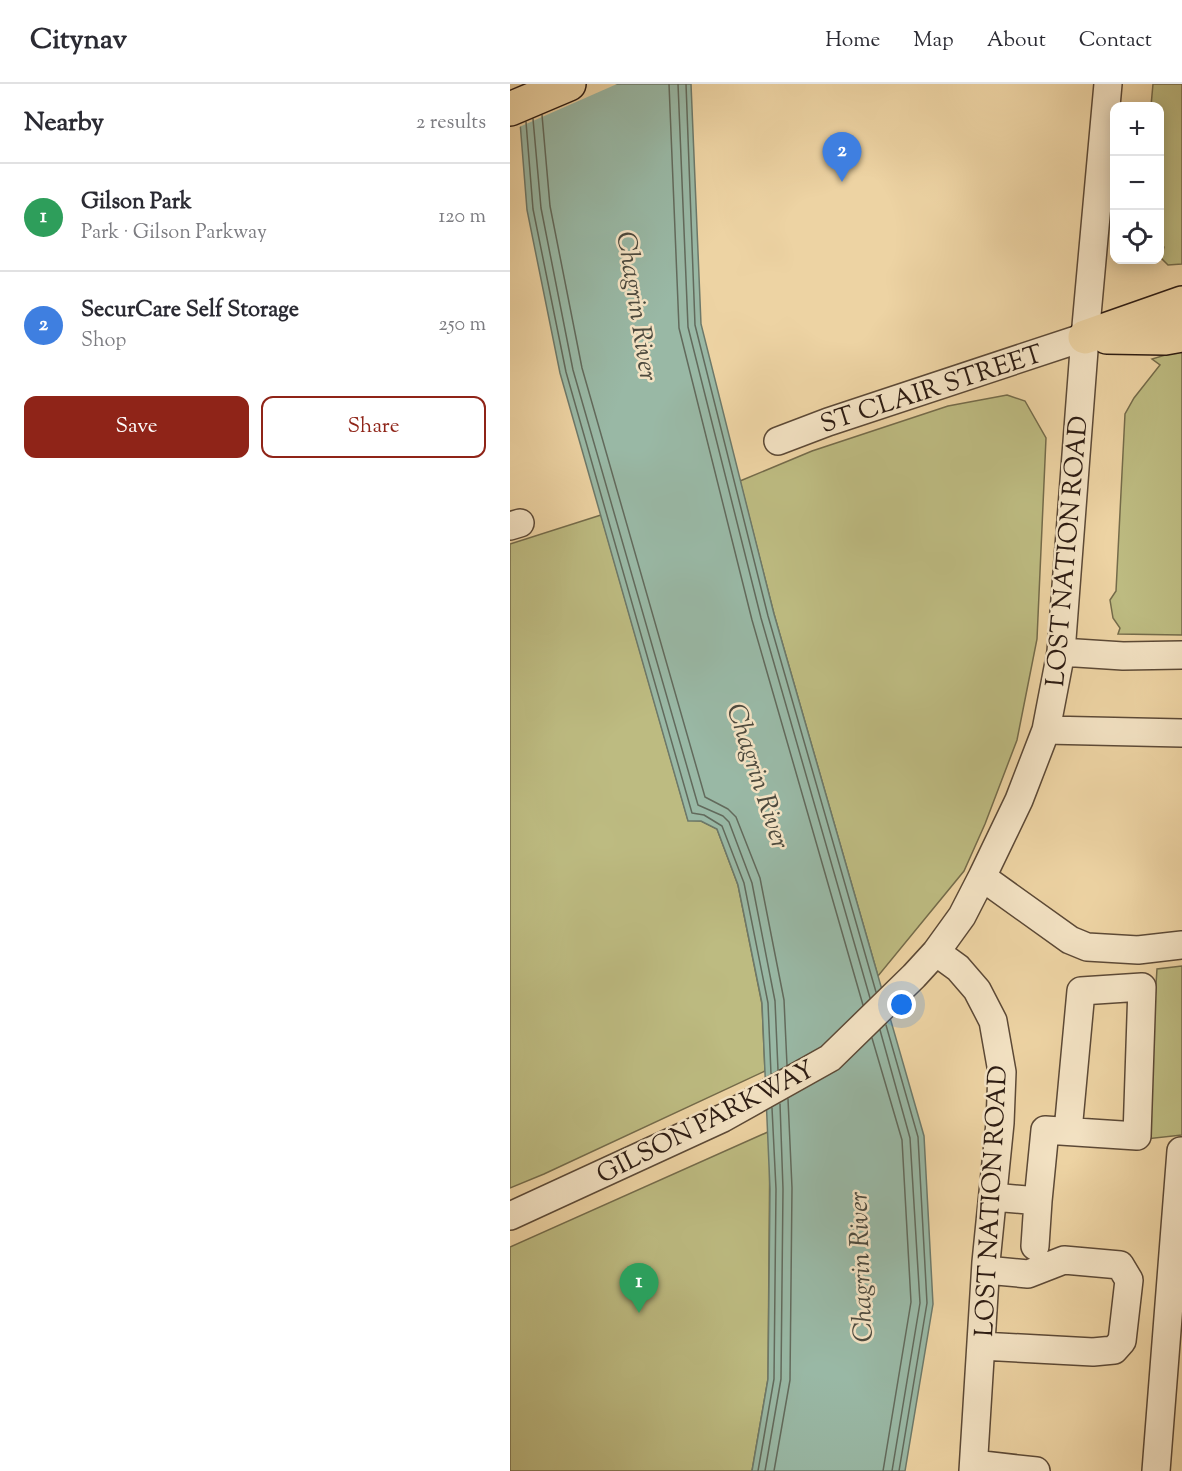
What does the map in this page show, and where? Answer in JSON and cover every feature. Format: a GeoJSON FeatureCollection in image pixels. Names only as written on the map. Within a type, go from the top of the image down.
{"type":"FeatureCollection","features":[{"type":"Feature","properties":{"kind":"highway"},"geometry":{"type":"LineString","coordinates":[[510,109],[569,84]]}},
{"type":"Feature","properties":{"kind":"highway"},"geometry":{"type":"LineString","coordinates":[[1085,337],[1182,303]]}},
{"type":"Feature","properties":{"kind":"highway"},"geometry":{"type":"LineString","coordinates":[[1085,337],[1165,338],[1182,335]]}},
{"type":"Feature","properties":{"kind":"street","name":"LOST NATION ROAD"},"geometry":{"type":"LineString","coordinates":[[974,1467],[986,1270],[1000,1124],[1002,1072],[993,1021],[977,990],[958,969],[936,952],[962,916],[982,877],[1019,800],[1046,730],[1061,652],[1085,337],[1108,84]]}},
{"type":"Feature","properties":{"kind":"street","name":"ST CLAIR STREET"},"geometry":{"type":"LineString","coordinates":[[778,441],[828,422],[1085,337]]}},
{"type":"Feature","properties":{"kind":"street"},"geometry":{"type":"LineString","coordinates":[[1061,652],[1123,656],[1182,655]]}},
{"type":"Feature","properties":{"kind":"street"},"geometry":{"type":"LineString","coordinates":[[1046,730],[1182,733]]}},
{"type":"Feature","properties":{"kind":"street"},"geometry":{"type":"LineString","coordinates":[[982,877],[1070,940],[1087,947],[1138,950],[1182,945]]}},
{"type":"Feature","properties":{"kind":"street","name":"GILSON PARKWAY"},"geometry":{"type":"LineString","coordinates":[[510,1216],[723,1118],[830,1058],[936,952]]}},
{"type":"Feature","properties":{"kind":"street"},"geometry":{"type":"LineString","coordinates":[[1035,1246],[1045,1130],[1137,1136],[1142,987],[1081,992],[1068,1131]]}},
{"type":"Feature","properties":{"kind":"street"},"geometry":{"type":"LineString","coordinates":[[1156,1471],[1181,1151]]}},
{"type":"Feature","properties":{"kind":"street"},"geometry":{"type":"LineString","coordinates":[[993,1197],[1038,1201]]}},
{"type":"Feature","properties":{"kind":"street"},"geometry":{"type":"LineString","coordinates":[[981,1346],[1094,1352],[1114,1350],[1122,1341],[1129,1280],[1120,1265],[1064,1260],[1028,1275],[986,1270]]}},
{"type":"Feature","properties":{"kind":"street"},"geometry":{"type":"LineString","coordinates":[[974,1467],[1036,1471]]}},
{"type":"Feature","properties":{"kind":"shaded area"},"geometry":{"type":"Polygon","coordinates":[[[1153,84],[1182,84],[1182,264],[1168,265],[1164,261],[1164,102],[1151,102],[1153,84]]]}},
{"type":"Feature","properties":{"kind":"shaded area"},"geometry":{"type":"Polygon","coordinates":[[[1182,350],[1182,635],[1118,634],[1120,628],[1113,618],[1110,600],[1116,591],[1125,414],[1134,398],[1160,365],[1152,359],[1182,350]]]}},
{"type":"Feature","properties":{"kind":"shaded area"},"geometry":{"type":"Polygon","coordinates":[[[1007,395],[1025,401],[1046,438],[1037,639],[1017,740],[985,824],[964,871],[878,976],[774,614],[740,481],[812,451],[948,406],[1007,395]]]}},
{"type":"Feature","properties":{"kind":"shaded area"},"geometry":{"type":"Polygon","coordinates":[[[601,515],[688,820],[701,821],[717,829],[738,885],[762,1004],[765,1071],[510,1188],[510,544],[601,515]]]}},
{"type":"Feature","properties":{"kind":"shaded area"},"geometry":{"type":"Polygon","coordinates":[[[1182,966],[1182,1135],[1146,1139],[1157,969],[1182,966]]]}},
{"type":"Feature","properties":{"kind":"shaded area"},"geometry":{"type":"Polygon","coordinates":[[[770,1131],[768,1379],[752,1471],[510,1471],[510,1247],[770,1131]]]}},
{"type":"Feature","properties":{"kind":"water","name":"Chagrin River"},"geometry":{"type":"Polygon","coordinates":[[[517,84],[691,84],[701,324],[774,614],[924,1136],[933,1304],[905,1471],[752,1471],[768,1379],[770,1189],[762,1003],[738,885],[717,829],[701,821],[688,821],[560,373],[527,210],[517,84]]]}},
{"type":"Feature","properties":{"kind":"pier"},"geometry":{"type":"Polygon","coordinates":[[[514,84],[617,84],[517,128],[514,84]]]}},
{"type":"Feature","properties":{"kind":"place","name":"SecurCare Self Storage"},"geometry":{"type":"Point","coordinates":[842,182]}},
{"type":"Feature","properties":{"kind":"place","name":"Gilson Park"},"geometry":{"type":"Point","coordinates":[639,1313]}}]}
